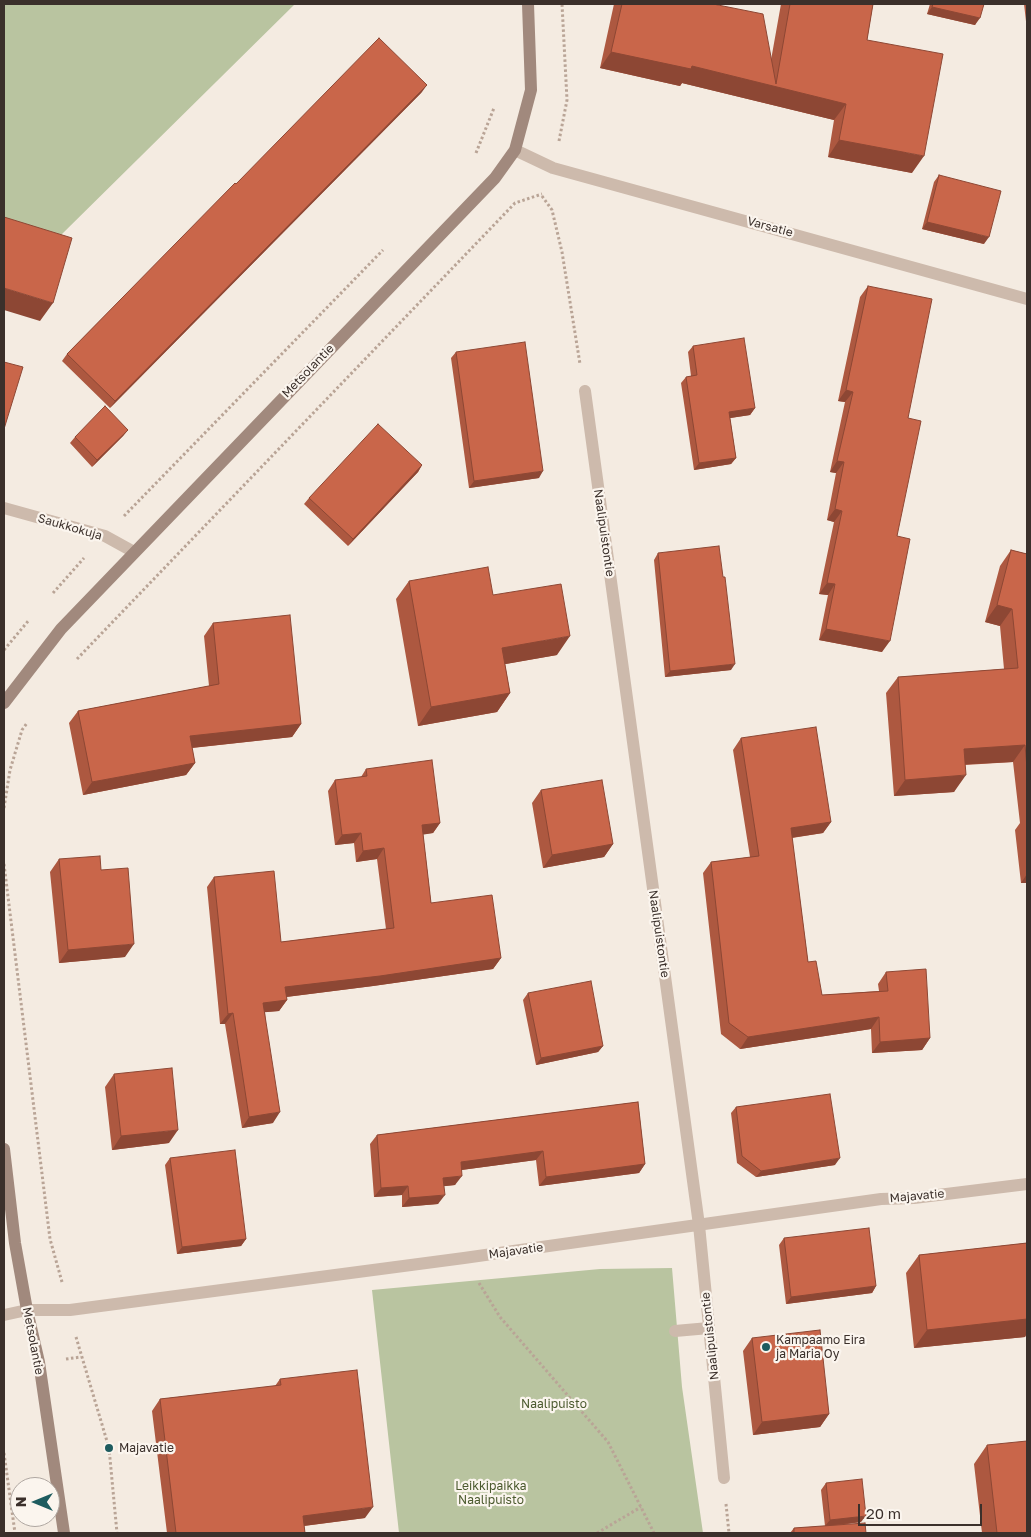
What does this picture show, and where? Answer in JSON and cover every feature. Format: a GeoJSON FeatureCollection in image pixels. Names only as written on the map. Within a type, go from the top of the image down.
{"type":"FeatureCollection","features":[{"type":"Feature","properties":{"kind":"street","name":"Metsolantie"},"geometry":{"type":"LineString","coordinates":[[4,703],[61,629],[488,185],[515,150],[531,90],[528,4]]}},
{"type":"Feature","properties":{"kind":"street","name":"Varsatie"},"geometry":{"type":"LineString","coordinates":[[515,150],[553,168],[1027,299]]}},
{"type":"Feature","properties":{"kind":"street","name":"Naalipuistontie"},"geometry":{"type":"LineString","coordinates":[[585,391],[699,1225],[724,1478]]}},
{"type":"Feature","properties":{"kind":"street","name":"Saukkokuja"},"geometry":{"type":"LineString","coordinates":[[4,508],[105,536],[134,552]]}},
{"type":"Feature","properties":{"kind":"street","name":"Metsolantie"},"geometry":{"type":"LineString","coordinates":[[4,1149],[15,1243],[39,1362],[64,1533]]}},
{"type":"Feature","properties":{"kind":"street","name":"Majavatie"},"geometry":{"type":"LineString","coordinates":[[4,1314],[27,1310],[70,1310],[464,1258],[881,1199],[914,1198],[1027,1184]]}},
{"type":"Feature","properties":{"kind":"street"},"geometry":{"type":"LineString","coordinates":[[675,1331],[708,1328]]}},
{"type":"Feature","properties":{"kind":"path"},"geometry":{"type":"LineString","coordinates":[[475,156],[496,104]]}},
{"type":"Feature","properties":{"kind":"path"},"geometry":{"type":"LineString","coordinates":[[542,195],[552,210],[562,252],[585,391]]}},
{"type":"Feature","properties":{"kind":"path"},"geometry":{"type":"LineString","coordinates":[[50,597],[105,536],[386,247]]}},
{"type":"Feature","properties":{"kind":"path"},"geometry":{"type":"LineString","coordinates":[[4,650],[32,617]]}},
{"type":"Feature","properties":{"kind":"path"},"geometry":{"type":"LineString","coordinates":[[4,864],[6,898],[50,1239],[70,1310],[80,1357],[109,1448],[117,1533]]}},
{"type":"Feature","properties":{"kind":"path"},"geometry":{"type":"LineString","coordinates":[[464,1258],[500,1317],[608,1442],[654,1533]]}},
{"type":"Feature","properties":{"kind":"path"},"geometry":{"type":"LineString","coordinates":[[4,1453],[15,1533]]}},
{"type":"Feature","properties":{"kind":"path"},"geometry":{"type":"LineString","coordinates":[[597,1533],[641,1507]]}},
{"type":"Feature","properties":{"kind":"green space"},"geometry":{"type":"Polygon","coordinates":[[[4,4],[295,4],[61,235],[4,219],[4,4]]]}},
{"type":"Feature","properties":{"kind":"green space","name":"Naalipuisto"},"geometry":{"type":"Polygon","coordinates":[[[672,1268],[682,1387],[703,1533],[399,1533],[372,1290],[600,1269],[672,1268]]]}},
{"type":"Feature","properties":{"kind":"building"},"geometry":{"type":"Polygon","coordinates":[[[622,4],[713,4],[763,14],[776,84],[790,4],[873,4],[867,40],[943,54],[924,156],[839,140],[846,104],[692,66],[691,69],[611,52],[622,4]]]}},
{"type":"Feature","properties":{"kind":"building"},"geometry":{"type":"Polygon","coordinates":[[[933,4],[984,4],[980,18],[932,7],[933,4]]]}},
{"type":"Feature","properties":{"kind":"building"},"geometry":{"type":"Polygon","coordinates":[[[379,38],[427,85],[115,401],[67,354],[379,38]]]}},
{"type":"Feature","properties":{"kind":"building"},"geometry":{"type":"Polygon","coordinates":[[[939,175],[1001,191],[989,237],[927,222],[939,175]]]}},
{"type":"Feature","properties":{"kind":"building"},"geometry":{"type":"Polygon","coordinates":[[[4,217],[72,238],[53,303],[4,288],[4,217]]]}},
{"type":"Feature","properties":{"kind":"building"},"geometry":{"type":"Polygon","coordinates":[[[868,286],[932,299],[908,418],[921,421],[897,536],[910,539],[890,641],[826,629],[835,584],[827,583],[842,511],[835,509],[844,462],[837,461],[853,392],[846,390],[868,286]]]}},
{"type":"Feature","properties":{"kind":"building"},"geometry":{"type":"Polygon","coordinates":[[[744,338],[755,408],[729,412],[736,458],[699,463],[686,377],[697,375],[693,346],[744,338]]]}},
{"type":"Feature","properties":{"kind":"building"},"geometry":{"type":"Polygon","coordinates":[[[525,342],[543,471],[474,481],[456,352],[525,342]]]}},
{"type":"Feature","properties":{"kind":"building"},"geometry":{"type":"Polygon","coordinates":[[[4,362],[23,367],[4,429],[4,362]]]}},
{"type":"Feature","properties":{"kind":"building"},"geometry":{"type":"Polygon","coordinates":[[[105,406],[128,430],[97,460],[75,437],[105,406]]]}},
{"type":"Feature","properties":{"kind":"building"},"geometry":{"type":"Polygon","coordinates":[[[378,424],[422,465],[353,539],[309,498],[378,424]]]}},
{"type":"Feature","properties":{"kind":"building"},"geometry":{"type":"Polygon","coordinates":[[[719,546],[723,577],[725,577],[735,664],[670,671],[658,553],[719,546]]]}},
{"type":"Feature","properties":{"kind":"building"},"geometry":{"type":"Polygon","coordinates":[[[1011,550],[1027,554],[1027,768],[1025,745],[964,749],[966,775],[905,780],[898,677],[1018,668],[1012,609],[997,605],[1011,550]]]}},
{"type":"Feature","properties":{"kind":"building"},"geometry":{"type":"Polygon","coordinates":[[[488,567],[493,595],[561,584],[570,636],[502,648],[510,693],[431,707],[409,581],[488,567]]]}},
{"type":"Feature","properties":{"kind":"building"},"geometry":{"type":"Polygon","coordinates":[[[290,615],[301,724],[190,736],[195,763],[92,782],[78,711],[219,684],[213,623],[290,615]]]}},
{"type":"Feature","properties":{"kind":"building"},"geometry":{"type":"Polygon","coordinates":[[[816,727],[831,822],[791,828],[808,962],[816,961],[822,995],[888,991],[886,972],[926,969],[930,1038],[880,1042],[879,1017],[748,1037],[729,1023],[711,862],[759,856],[741,738],[816,727]]]}},
{"type":"Feature","properties":{"kind":"building"},"geometry":{"type":"Polygon","coordinates":[[[432,760],[440,823],[422,825],[431,903],[492,895],[501,958],[380,976],[285,987],[287,1000],[263,1003],[280,1112],[249,1117],[233,1013],[228,1014],[214,877],[274,871],[281,942],[394,928],[384,848],[363,851],[361,833],[342,835],[335,780],[367,776],[366,769],[432,760]]]}},
{"type":"Feature","properties":{"kind":"building"},"geometry":{"type":"Polygon","coordinates":[[[602,780],[613,844],[552,855],[541,790],[602,780]]]}},
{"type":"Feature","properties":{"kind":"building"},"geometry":{"type":"Polygon","coordinates":[[[100,856],[101,870],[128,868],[134,944],[68,950],[59,859],[100,856]]]}},
{"type":"Feature","properties":{"kind":"building"},"geometry":{"type":"Polygon","coordinates":[[[591,981],[603,1046],[541,1058],[528,993],[591,981]]]}},
{"type":"Feature","properties":{"kind":"building"},"geometry":{"type":"Polygon","coordinates":[[[172,1068],[178,1130],[121,1136],[114,1074],[172,1068]]]}},
{"type":"Feature","properties":{"kind":"building"},"geometry":{"type":"Polygon","coordinates":[[[830,1094],[840,1158],[761,1171],[742,1156],[736,1107],[830,1094]]]}},
{"type":"Feature","properties":{"kind":"building"},"geometry":{"type":"Polygon","coordinates":[[[638,1102],[645,1164],[546,1177],[543,1151],[461,1162],[462,1176],[443,1178],[445,1195],[409,1198],[408,1186],[381,1188],[377,1135],[638,1102]]]}},
{"type":"Feature","properties":{"kind":"building"},"geometry":{"type":"Polygon","coordinates":[[[235,1150],[246,1239],[182,1247],[170,1158],[235,1150]]]}},
{"type":"Feature","properties":{"kind":"building"},"geometry":{"type":"Polygon","coordinates":[[[869,1228],[876,1286],[791,1297],[784,1238],[869,1228]]]}},
{"type":"Feature","properties":{"kind":"building"},"geometry":{"type":"Polygon","coordinates":[[[1027,1243],[1027,1319],[927,1330],[919,1255],[1027,1243]]]}},
{"type":"Feature","properties":{"kind":"building"},"geometry":{"type":"Polygon","coordinates":[[[820,1330],[829,1414],[762,1422],[752,1338],[820,1330]]]}},
{"type":"Feature","properties":{"kind":"building"},"geometry":{"type":"Polygon","coordinates":[[[357,1370],[373,1507],[303,1516],[305,1533],[176,1533],[160,1399],[281,1385],[280,1379],[357,1370]]]}},
{"type":"Feature","properties":{"kind":"building"},"geometry":{"type":"Polygon","coordinates":[[[1027,1441],[1027,1533],[997,1533],[987,1445],[1027,1441]]]}},
{"type":"Feature","properties":{"kind":"building"},"geometry":{"type":"Polygon","coordinates":[[[862,1479],[866,1516],[830,1520],[826,1483],[862,1479]]]}},
{"type":"Feature","properties":{"kind":"building"},"geometry":{"type":"Polygon","coordinates":[[[865,1523],[866,1533],[794,1533],[794,1528],[865,1523]]]}},
{"type":"Feature","properties":{"kind":"place","name":"Kampaamo Eira ja Maria Oy"},"geometry":{"type":"Point","coordinates":[766,1347]}},
{"type":"Feature","properties":{"kind":"place","name":"Majavatie"},"geometry":{"type":"Point","coordinates":[109,1448]}},
{"type":"Feature","properties":{"kind":"park label","name":"Leikkipaikka Naalipuisto"},"geometry":{"type":"Point","coordinates":[491,1493]}}]}
